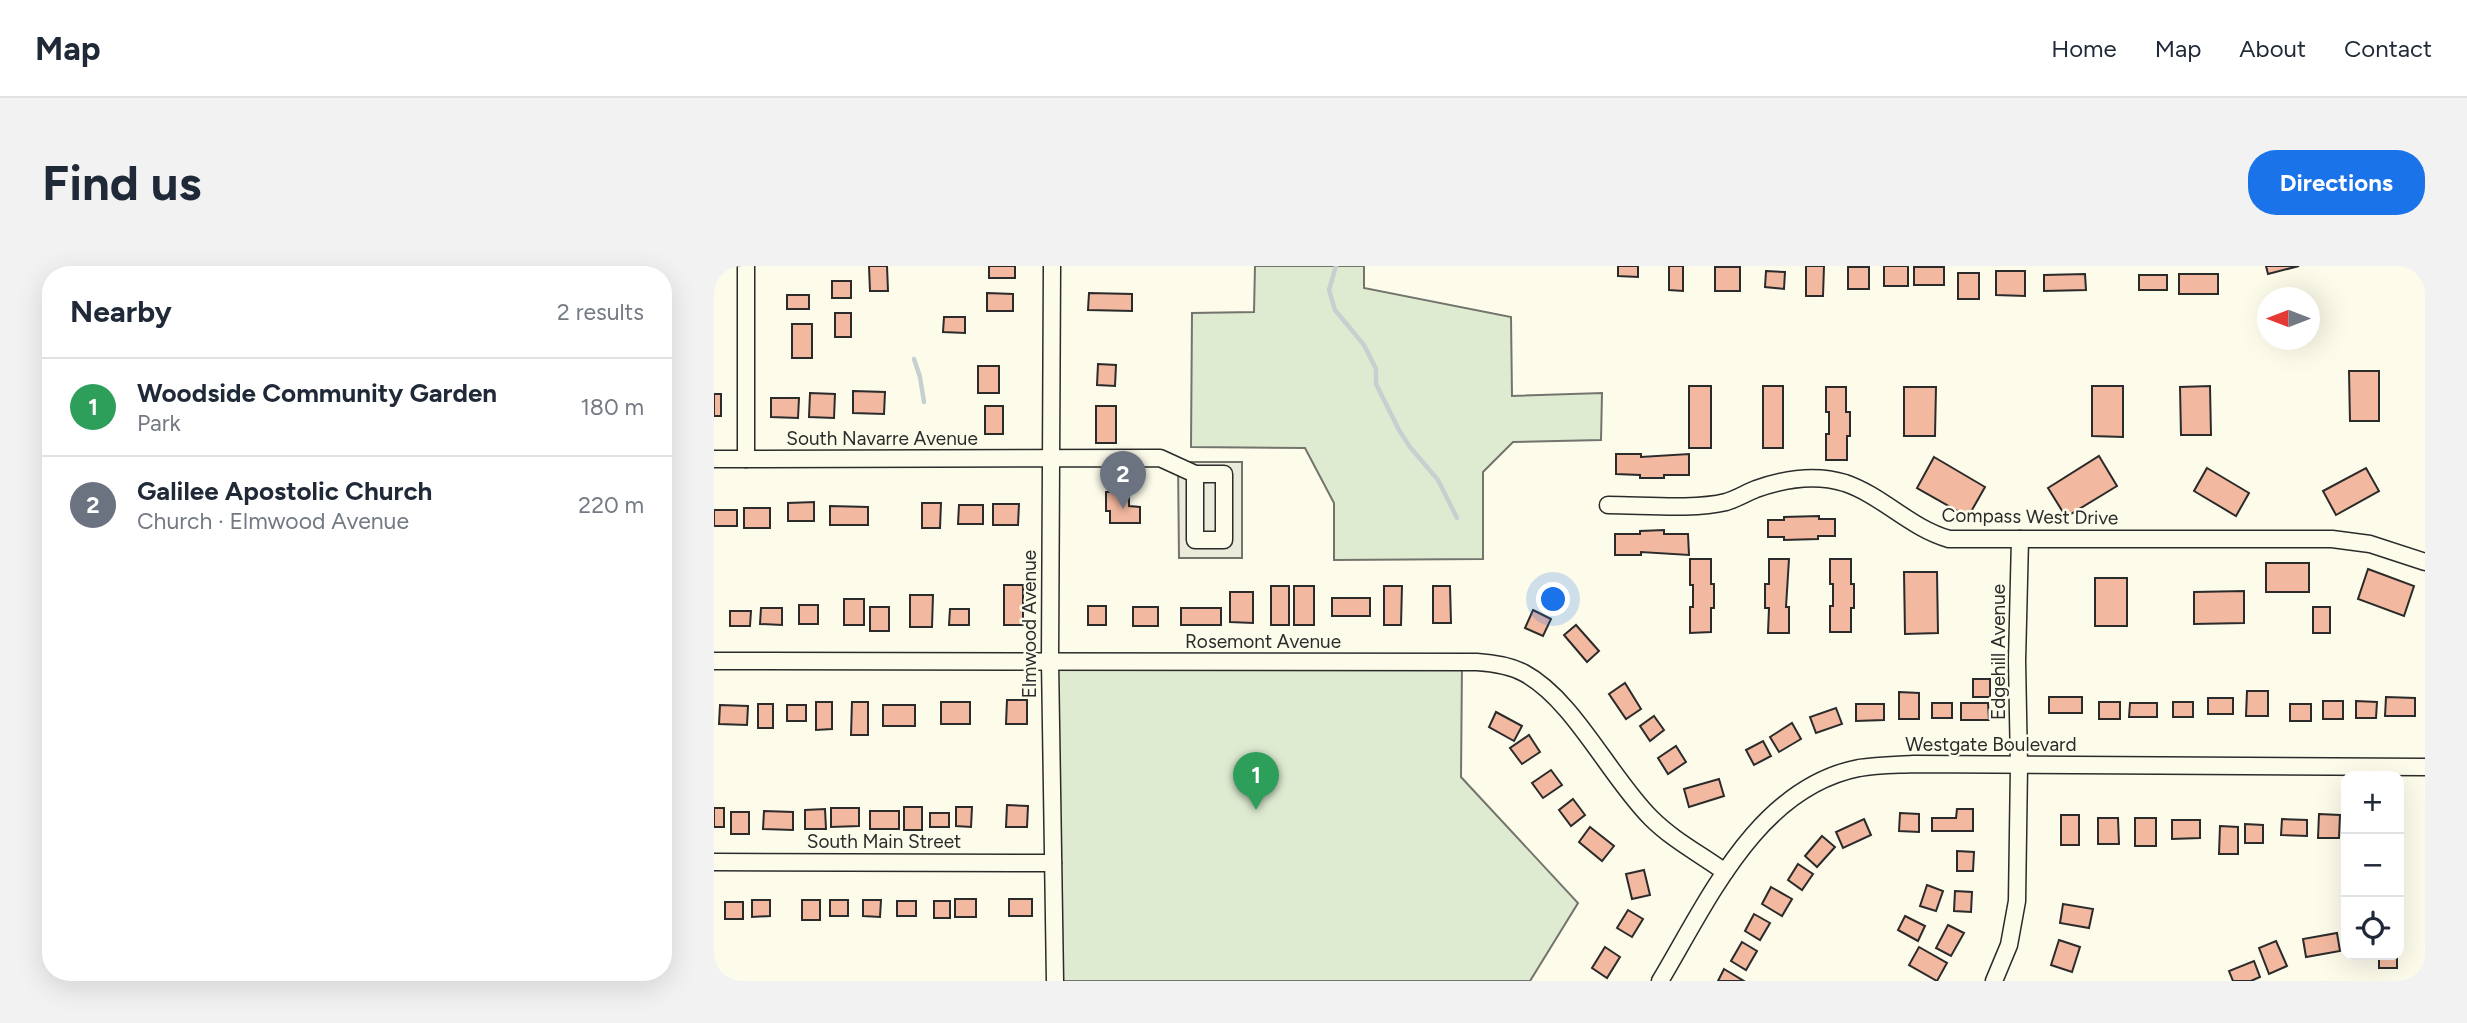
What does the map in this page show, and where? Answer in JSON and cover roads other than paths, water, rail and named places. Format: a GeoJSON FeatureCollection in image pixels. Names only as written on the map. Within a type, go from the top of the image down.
{"type":"FeatureCollection","features":[{"type":"Feature","properties":{"kind":"street"},"geometry":{"type":"LineString","coordinates":[[746,459],[747,266]]}},
{"type":"Feature","properties":{"kind":"street","name":"Elmwood Avenue"},"geometry":{"type":"LineString","coordinates":[[1052,266],[1050,661],[1055,981]]}},
{"type":"Feature","properties":{"kind":"street","name":"South Navarre Avenue"},"geometry":{"type":"LineString","coordinates":[[714,459],[1160,458],[1195,474]]}},
{"type":"Feature","properties":{"kind":"street","name":"Compass West Drive"},"geometry":{"type":"LineString","coordinates":[[1608,505],[1698,505],[1726,502],[1784,480],[1816,478],[1845,484],[1879,500],[1929,533],[1948,539],[2332,539],[2370,544],[2425,562]]}},
{"type":"Feature","properties":{"kind":"street","name":"Edgehill Avenue"},"geometry":{"type":"LineString","coordinates":[[1994,981],[2009,945],[2017,901],[2020,539]]}},
{"type":"Feature","properties":{"kind":"street","name":"Rosemont Avenue"},"geometry":{"type":"LineString","coordinates":[[714,662],[1477,662],[1502,665],[1532,678],[1554,696],[1566,708],[1616,778],[1651,818],[1725,872]]}},
{"type":"Feature","properties":{"kind":"street","name":"Westgate Boulevard"},"geometry":{"type":"LineString","coordinates":[[1660,981],[1725,872],[1755,831],[1777,810],[1812,787],[1848,771],[1886,765],[2425,767]]}},
{"type":"Feature","properties":{"kind":"street","name":"South Main Street"},"geometry":{"type":"LineString","coordinates":[[714,862],[1054,863]]}},
{"type":"Feature","properties":{"kind":"waterway"},"geometry":{"type":"LineString","coordinates":[[1336,266],[1329,290],[1335,310],[1364,345],[1376,369],[1376,384],[1399,430],[1438,480],[1457,518]]}},
{"type":"Feature","properties":{"kind":"waterway"},"geometry":{"type":"LineString","coordinates":[[914,359],[924,402]]}},
{"type":"Feature","properties":{"kind":"place","name":"Galilee Apostolic Church"},"geometry":{"type":"Point","coordinates":[1123,509]}},
{"type":"Feature","properties":{"kind":"place","name":"Woodside Community Garden"},"geometry":{"type":"Point","coordinates":[1256,810]}}]}
